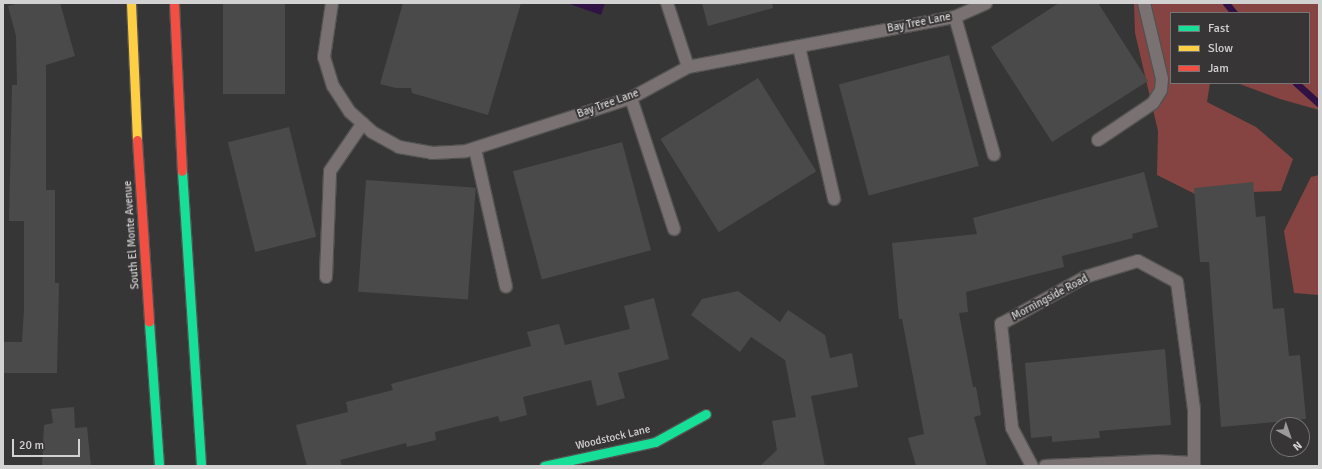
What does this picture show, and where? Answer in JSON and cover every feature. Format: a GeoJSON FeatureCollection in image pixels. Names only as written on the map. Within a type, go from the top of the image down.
{"type":"FeatureCollection","features":[{"type":"Feature","properties":{"kind":"main road","name":"South El Monte Avenue"},"geometry":{"type":"LineString","coordinates":[[131,3],[136,122],[159,466]]}},
{"type":"Feature","properties":{"kind":"main road"},"geometry":{"type":"LineString","coordinates":[[174,3],[176,71],[201,466]]}},
{"type":"Feature","properties":{"kind":"main road","name":"Woodstock Lane"},"geometry":{"type":"LineString","coordinates":[[544,466],[656,442],[706,414]]}},
{"type":"Feature","properties":{"kind":"lane","name":"Bay Tree Lane"},"geometry":{"type":"LineString","coordinates":[[332,3],[324,57],[333,86],[350,112],[372,132],[399,148],[432,154],[475,149],[631,98],[688,67],[955,17],[986,3]]}},
{"type":"Feature","properties":{"kind":"lane"},"geometry":{"type":"LineString","coordinates":[[667,3],[688,67]]}},
{"type":"Feature","properties":{"kind":"lane"},"geometry":{"type":"LineString","coordinates":[[1098,140],[1153,103],[1161,90],[1162,79],[1144,3]]}},
{"type":"Feature","properties":{"kind":"lane"},"geometry":{"type":"LineString","coordinates":[[955,17],[994,155]]}},
{"type":"Feature","properties":{"kind":"lane"},"geometry":{"type":"LineString","coordinates":[[799,47],[834,199]]}},
{"type":"Feature","properties":{"kind":"lane"},"geometry":{"type":"LineString","coordinates":[[631,98],[674,229]]}},
{"type":"Feature","properties":{"kind":"lane"},"geometry":{"type":"LineString","coordinates":[[326,277],[330,171],[363,123]]}},
{"type":"Feature","properties":{"kind":"lane"},"geometry":{"type":"LineString","coordinates":[[475,149],[506,287]]}},
{"type":"Feature","properties":{"kind":"lane","name":"Morningside Road"},"geometry":{"type":"LineString","coordinates":[[1032,466],[1012,428],[1001,324],[1085,277],[1138,261],[1177,282],[1194,409],[1194,465],[1157,464],[1045,466]]}},
{"type":"Feature","properties":{"kind":"shaded area"},"geometry":{"type":"Polygon","coordinates":[[[567,3],[605,3],[601,15],[567,3]]]}},
{"type":"Feature","properties":{"kind":"shaded area"},"geometry":{"type":"Polygon","coordinates":[[[1134,3],[1319,3],[1319,110],[1280,99],[1240,84],[1310,84],[1310,12],[1170,12],[1170,84],[1210,84],[1207,102],[1256,127],[1293,159],[1281,191],[1195,194],[1157,175],[1158,131],[1135,33],[1134,3]]]}},
{"type":"Feature","properties":{"kind":"shaded area"},"geometry":{"type":"Polygon","coordinates":[[[1319,175],[1319,295],[1294,293],[1284,231],[1311,177],[1319,175]]]}},
{"type":"Feature","properties":{"kind":"building"},"geometry":{"type":"Polygon","coordinates":[[[19,3],[60,3],[75,56],[46,65],[46,190],[55,190],[55,283],[59,283],[57,373],[4,373],[4,342],[22,342],[24,309],[24,221],[9,221],[12,85],[17,85],[16,36],[8,6],[19,3]]]}},
{"type":"Feature","properties":{"kind":"building"},"geometry":{"type":"Polygon","coordinates":[[[223,3],[285,3],[285,94],[223,94],[223,3]]]}},
{"type":"Feature","properties":{"kind":"building"},"geometry":{"type":"Polygon","coordinates":[[[403,3],[521,3],[488,115],[412,93],[411,88],[396,88],[380,84],[403,3]]]}},
{"type":"Feature","properties":{"kind":"building"},"geometry":{"type":"Polygon","coordinates":[[[702,3],[772,3],[773,8],[708,26],[702,3]]]}},
{"type":"Feature","properties":{"kind":"building"},"geometry":{"type":"Polygon","coordinates":[[[1059,3],[1098,3],[1148,81],[1052,142],[991,47],[1059,3]]]}},
{"type":"Feature","properties":{"kind":"building"},"geometry":{"type":"Polygon","coordinates":[[[949,55],[979,166],[869,196],[839,85],[949,55]]]}},
{"type":"Feature","properties":{"kind":"building"},"geometry":{"type":"Polygon","coordinates":[[[758,78],[816,171],[719,232],[660,139],[758,78]]]}},
{"type":"Feature","properties":{"kind":"building"},"geometry":{"type":"Polygon","coordinates":[[[289,127],[316,237],[255,252],[228,142],[289,127]]]}},
{"type":"Feature","properties":{"kind":"building"},"geometry":{"type":"Polygon","coordinates":[[[622,142],[651,250],[542,279],[513,171],[622,142]]]}},
{"type":"Feature","properties":{"kind":"building"},"geometry":{"type":"Polygon","coordinates":[[[1144,172],[1158,227],[1132,234],[1133,238],[1062,256],[1064,267],[966,292],[968,312],[959,313],[973,387],[976,387],[981,415],[974,417],[987,466],[916,466],[908,438],[924,434],[902,319],[899,319],[892,243],[977,234],[973,218],[1144,172]]]}},
{"type":"Feature","properties":{"kind":"building"},"geometry":{"type":"Polygon","coordinates":[[[366,180],[476,188],[468,299],[358,292],[366,180]]]}},
{"type":"Feature","properties":{"kind":"building"},"geometry":{"type":"Polygon","coordinates":[[[1253,182],[1256,217],[1265,216],[1273,309],[1284,308],[1289,356],[1300,355],[1306,417],[1270,417],[1270,422],[1221,427],[1209,262],[1200,262],[1194,188],[1253,182]]]}},
{"type":"Feature","properties":{"kind":"building"},"geometry":{"type":"Polygon","coordinates":[[[738,291],[780,322],[788,310],[825,335],[830,358],[852,353],[858,387],[811,396],[825,466],[760,466],[777,450],[772,421],[796,417],[785,360],[751,337],[740,352],[691,315],[702,299],[738,291]]]}},
{"type":"Feature","properties":{"kind":"building"},"geometry":{"type":"Polygon","coordinates":[[[654,298],[669,359],[618,373],[625,398],[597,406],[591,380],[523,397],[527,415],[500,422],[498,416],[435,432],[436,440],[407,447],[406,443],[340,460],[342,466],[307,466],[296,425],[348,412],[346,402],[393,390],[391,384],[531,346],[527,332],[559,324],[565,345],[630,329],[624,306],[654,298]]]}},
{"type":"Feature","properties":{"kind":"building"},"geometry":{"type":"Polygon","coordinates":[[[1165,349],[1171,425],[1099,431],[1100,438],[1052,442],[1052,436],[1031,438],[1025,363],[1165,349]]]}},
{"type":"Feature","properties":{"kind":"building"},"geometry":{"type":"Polygon","coordinates":[[[74,407],[75,428],[87,427],[91,466],[42,466],[44,425],[53,423],[51,409],[74,407]]]}},
{"type":"Feature","properties":{"kind":"waterway"},"geometry":{"type":"LineString","coordinates":[[1226,3],[1233,12]]}},
{"type":"Feature","properties":{"kind":"waterway"},"geometry":{"type":"LineString","coordinates":[[1297,84],[1319,104]]}},
{"type":"Feature","properties":{"kind":"traffic: fast"},"geometry":{"type":"LineString","coordinates":[[182,171],[201,466]]}},
{"type":"Feature","properties":{"kind":"traffic: fast"},"geometry":{"type":"LineString","coordinates":[[149,322],[159,466]]}},
{"type":"Feature","properties":{"kind":"traffic: fast"},"geometry":{"type":"LineString","coordinates":[[544,466],[655,442],[706,414]]}},
{"type":"Feature","properties":{"kind":"traffic: slow"},"geometry":{"type":"LineString","coordinates":[[131,3],[137,140]]}},
{"type":"Feature","properties":{"kind":"traffic: jam"},"geometry":{"type":"LineString","coordinates":[[174,3],[182,171]]}},
{"type":"Feature","properties":{"kind":"traffic: jam"},"geometry":{"type":"LineString","coordinates":[[137,140],[149,322]]}}]}
